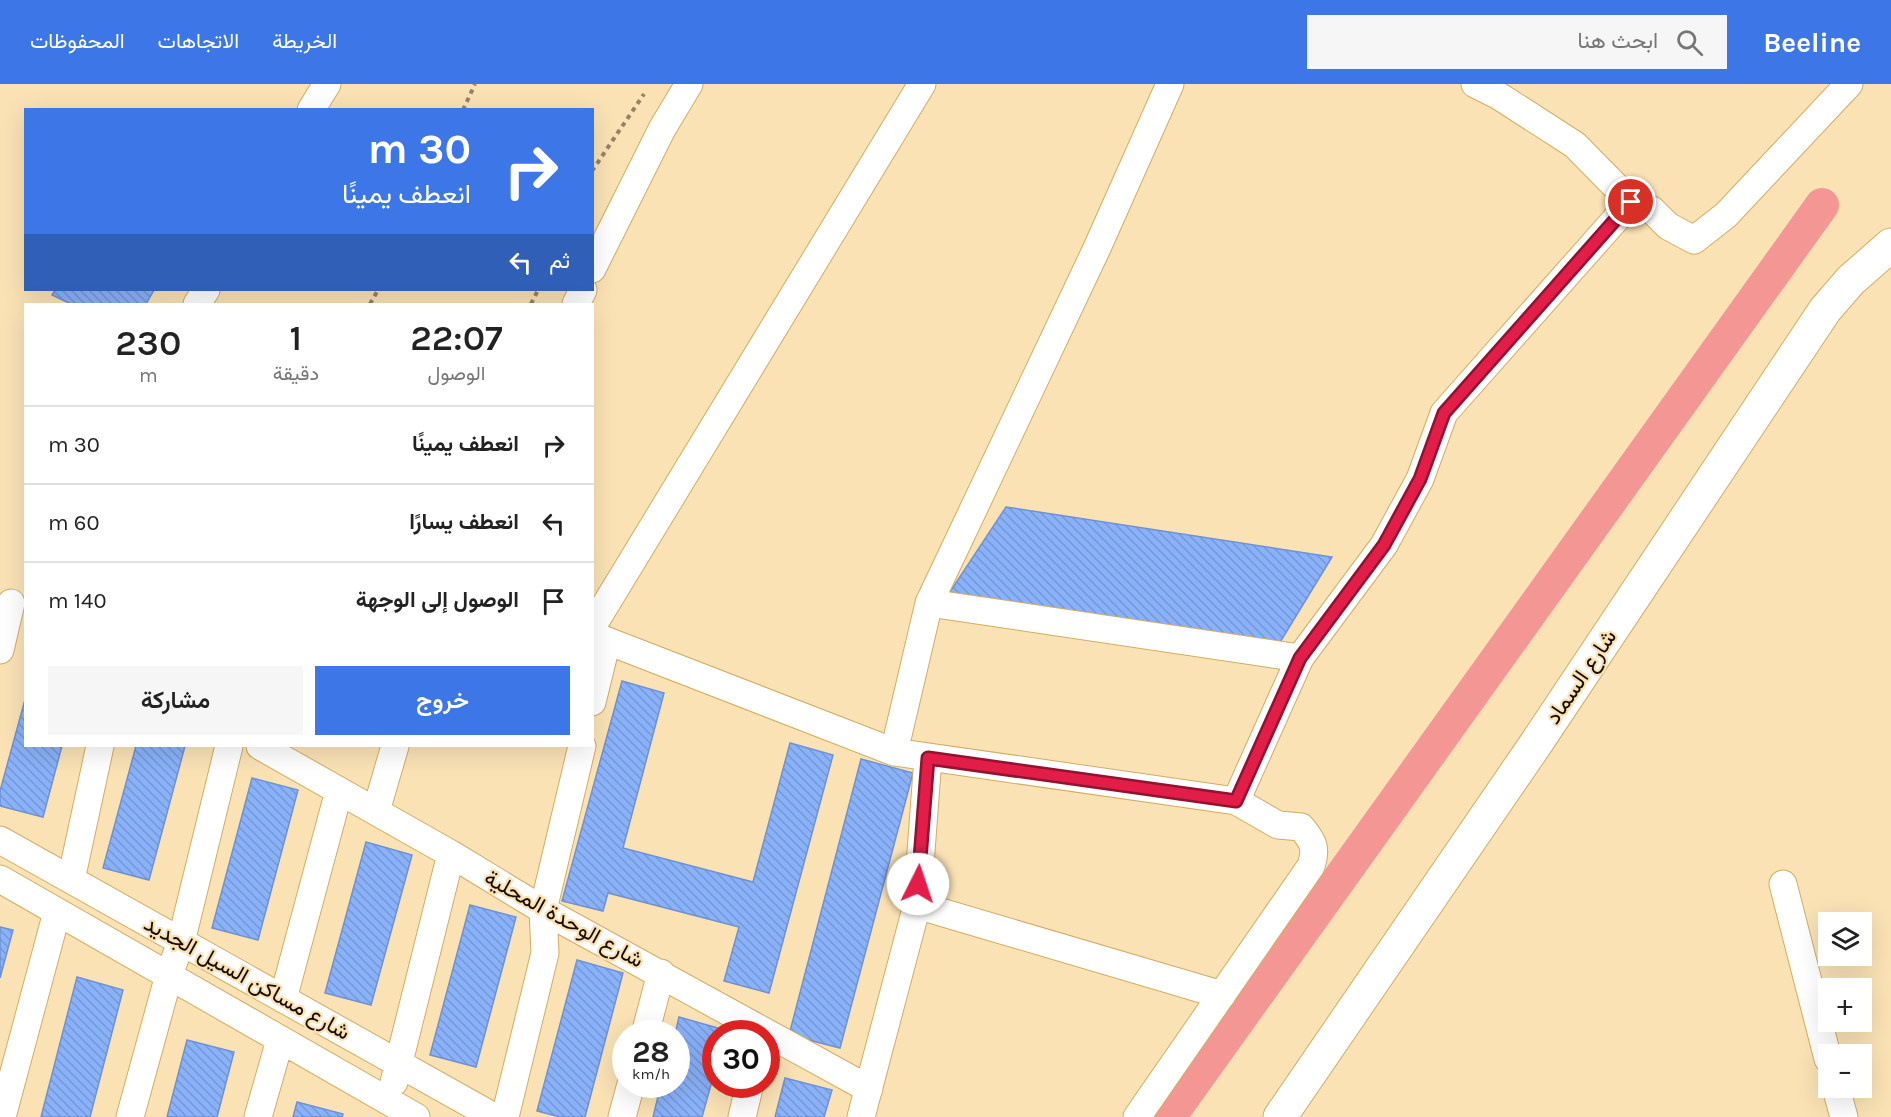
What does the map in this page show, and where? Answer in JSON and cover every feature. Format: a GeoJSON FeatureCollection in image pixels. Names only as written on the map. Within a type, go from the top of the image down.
{"type":"FeatureCollection","features":[{"type":"Feature","properties":{"kind":"street"},"geometry":{"type":"LineString","coordinates":[[312,108],[327,84]]}},
{"type":"Feature","properties":{"kind":"street"},"geometry":{"type":"LineString","coordinates":[[594,265],[647,157],[689,84]]}},
{"type":"Feature","properties":{"kind":"street"},"geometry":{"type":"LineString","coordinates":[[894,752],[929,603],[1097,248],[1170,84]]}},
{"type":"Feature","properties":{"kind":"street"},"geometry":{"type":"LineString","coordinates":[[1475,84],[1575,145],[1631,202],[1652,210],[1668,226],[1694,240],[1726,215],[1849,84]]}},
{"type":"Feature","properties":{"kind":"street"},"geometry":{"type":"LineString","coordinates":[[594,675],[597,634],[920,85]]}},
{"type":"Feature","properties":{"kind":"street"},"geometry":{"type":"LineString","coordinates":[[1236,801],[1300,658],[1384,545],[1420,479],[1444,413],[1631,202]]}},
{"type":"Feature","properties":{"kind":"street","name":"شارع السماد"},"geometry":{"type":"LineString","coordinates":[[1280,1117],[1535,745],[1825,310],[1851,280],[1891,245]]}},
{"type":"Feature","properties":{"kind":"street"},"geometry":{"type":"LineString","coordinates":[[929,603],[1300,658]]}},
{"type":"Feature","properties":{"kind":"street"},"geometry":{"type":"LineString","coordinates":[[0,650],[12,604]]}},
{"type":"Feature","properties":{"kind":"street"},"geometry":{"type":"LineString","coordinates":[[597,634],[894,752],[1236,801],[1278,825],[1300,827],[1312,840],[1315,849],[1311,866],[1137,1117]]}},
{"type":"Feature","properties":{"kind":"street"},"geometry":{"type":"LineString","coordinates":[[71,880],[100,747]]}},
{"type":"Feature","properties":{"kind":"street"},"geometry":{"type":"LineString","coordinates":[[130,1117],[169,975],[181,942],[229,747]]}},
{"type":"Feature","properties":{"kind":"street","name":"شارع الوحدة المحلية"},"geometry":{"type":"LineString","coordinates":[[262,747],[451,854],[543,910],[743,1020]]}},
{"type":"Feature","properties":{"kind":"street"},"geometry":{"type":"LineString","coordinates":[[376,811],[395,747]]}},
{"type":"Feature","properties":{"kind":"street"},"geometry":{"type":"LineString","coordinates":[[506,1117],[545,953],[543,910],[582,747]]}},
{"type":"Feature","properties":{"kind":"street"},"geometry":{"type":"LineString","coordinates":[[861,1117],[917,905],[928,758]]}},
{"type":"Feature","properties":{"kind":"street"},"geometry":{"type":"LineString","coordinates":[[283,999],[339,791]]}},
{"type":"Feature","properties":{"kind":"street","name":"شارع مساكن السيل الجديد"},"geometry":{"type":"LineString","coordinates":[[0,840],[494,1117]]}},
{"type":"Feature","properties":{"kind":"street"},"geometry":{"type":"LineString","coordinates":[[385,1109],[400,1065],[451,854]]}},
{"type":"Feature","properties":{"kind":"street","name":"شارع مساكن السيل الجديد"},"geometry":{"type":"LineString","coordinates":[[0,879],[280,1040],[385,1109],[416,1117]]}},
{"type":"Feature","properties":{"kind":"street"},"geometry":{"type":"LineString","coordinates":[[1783,884],[1824,1044]]}},
{"type":"Feature","properties":{"kind":"street"},"geometry":{"type":"LineString","coordinates":[[917,905],[1222,995]]}},
{"type":"Feature","properties":{"kind":"street"},"geometry":{"type":"LineString","coordinates":[[2,1117],[57,912]]}},
{"type":"Feature","properties":{"kind":"street"},"geometry":{"type":"LineString","coordinates":[[649,1020],[661,973]]}},
{"type":"Feature","properties":{"kind":"street"},"geometry":{"type":"LineString","coordinates":[[258,1117],[280,1040]]}},
{"type":"Feature","properties":{"kind":"street","name":"شارع الوحدة المحلية"},"geometry":{"type":"LineString","coordinates":[[780,1041],[869,1089]]}},
{"type":"Feature","properties":{"kind":"street"},"geometry":{"type":"LineString","coordinates":[[622,1117],[627,1098]]}},
{"type":"Feature","properties":{"kind":"street"},"geometry":{"type":"LineString","coordinates":[[742,1117],[747,1098]]}},
{"type":"Feature","properties":{"kind":"street"},"geometry":{"type":"LineString","coordinates":[[1839,1098],[1844,1117]]}},
{"type":"Feature","properties":{"kind":"path"},"geometry":{"type":"LineString","coordinates":[[464,108],[475,84]]}},
{"type":"Feature","properties":{"kind":"path"},"geometry":{"type":"LineString","coordinates":[[594,168],[645,93]]}},
{"type":"Feature","properties":{"kind":"building"},"geometry":{"type":"Polygon","coordinates":[[[54,291],[153,291],[147,303],[69,303],[52,295],[54,291]]]}},
{"type":"Feature","properties":{"kind":"building"},"geometry":{"type":"Polygon","coordinates":[[[1006,507],[1332,557],[1279,644],[944,601],[1006,507]]]}},
{"type":"Feature","properties":{"kind":"building"},"geometry":{"type":"Polygon","coordinates":[[[622,681],[664,693],[623,848],[753,882],[790,743],[833,755],[769,993],[724,981],[739,927],[608,893],[603,911],[562,901],[622,681]]]}},
{"type":"Feature","properties":{"kind":"building"},"geometry":{"type":"Polygon","coordinates":[[[24,703],[24,747],[62,747],[43,817],[0,806],[0,791],[24,703]]]}},
{"type":"Feature","properties":{"kind":"building"},"geometry":{"type":"Polygon","coordinates":[[[136,747],[185,747],[149,880],[103,868],[136,747]]]}},
{"type":"Feature","properties":{"kind":"building"},"geometry":{"type":"Polygon","coordinates":[[[861,759],[913,773],[840,1048],[789,1035],[861,759]]]}},
{"type":"Feature","properties":{"kind":"building"},"geometry":{"type":"Polygon","coordinates":[[[252,778],[298,790],[258,940],[212,928],[252,778]]]}},
{"type":"Feature","properties":{"kind":"building"},"geometry":{"type":"Polygon","coordinates":[[[366,842],[412,855],[371,1005],[325,993],[366,842]]]}},
{"type":"Feature","properties":{"kind":"building"},"geometry":{"type":"Polygon","coordinates":[[[470,905],[516,917],[476,1067],[430,1055],[470,905]]]}},
{"type":"Feature","properties":{"kind":"building"},"geometry":{"type":"Polygon","coordinates":[[[0,927],[13,930],[0,978],[0,927]]]}},
{"type":"Feature","properties":{"kind":"building"},"geometry":{"type":"Polygon","coordinates":[[[577,960],[623,973],[585,1117],[560,1117],[537,1111],[577,960]]]}},
{"type":"Feature","properties":{"kind":"building"},"geometry":{"type":"Polygon","coordinates":[[[77,977],[123,990],[90,1117],[41,1117],[77,977]]]}},
{"type":"Feature","properties":{"kind":"building"},"geometry":{"type":"Polygon","coordinates":[[[690,1020],[702,1024],[702,1098],[707,1098],[702,1117],[653,1117],[658,1098],[690,1098],[690,1020]]]}},
{"type":"Feature","properties":{"kind":"building"},"geometry":{"type":"Polygon","coordinates":[[[187,1040],[234,1052],[217,1117],[167,1117],[187,1040]]]}},
{"type":"Feature","properties":{"kind":"building"},"geometry":{"type":"Polygon","coordinates":[[[785,1078],[832,1090],[824,1117],[775,1117],[785,1078]]]}},
{"type":"Feature","properties":{"kind":"building"},"geometry":{"type":"Polygon","coordinates":[[[297,1102],[343,1114],[342,1117],[293,1117],[297,1102]]]}},
{"type":"Feature","properties":{"kind":"waterway"},"geometry":{"type":"LineString","coordinates":[[1169,1117],[1822,205]]}},
{"type":"Feature","properties":{"kind":"route"},"geometry":{"type":"LineString","coordinates":[[918,884],[928,758],[1236,801],[1300,658],[1384,545],[1420,479],[1444,413],[1631,202]]}}]}
